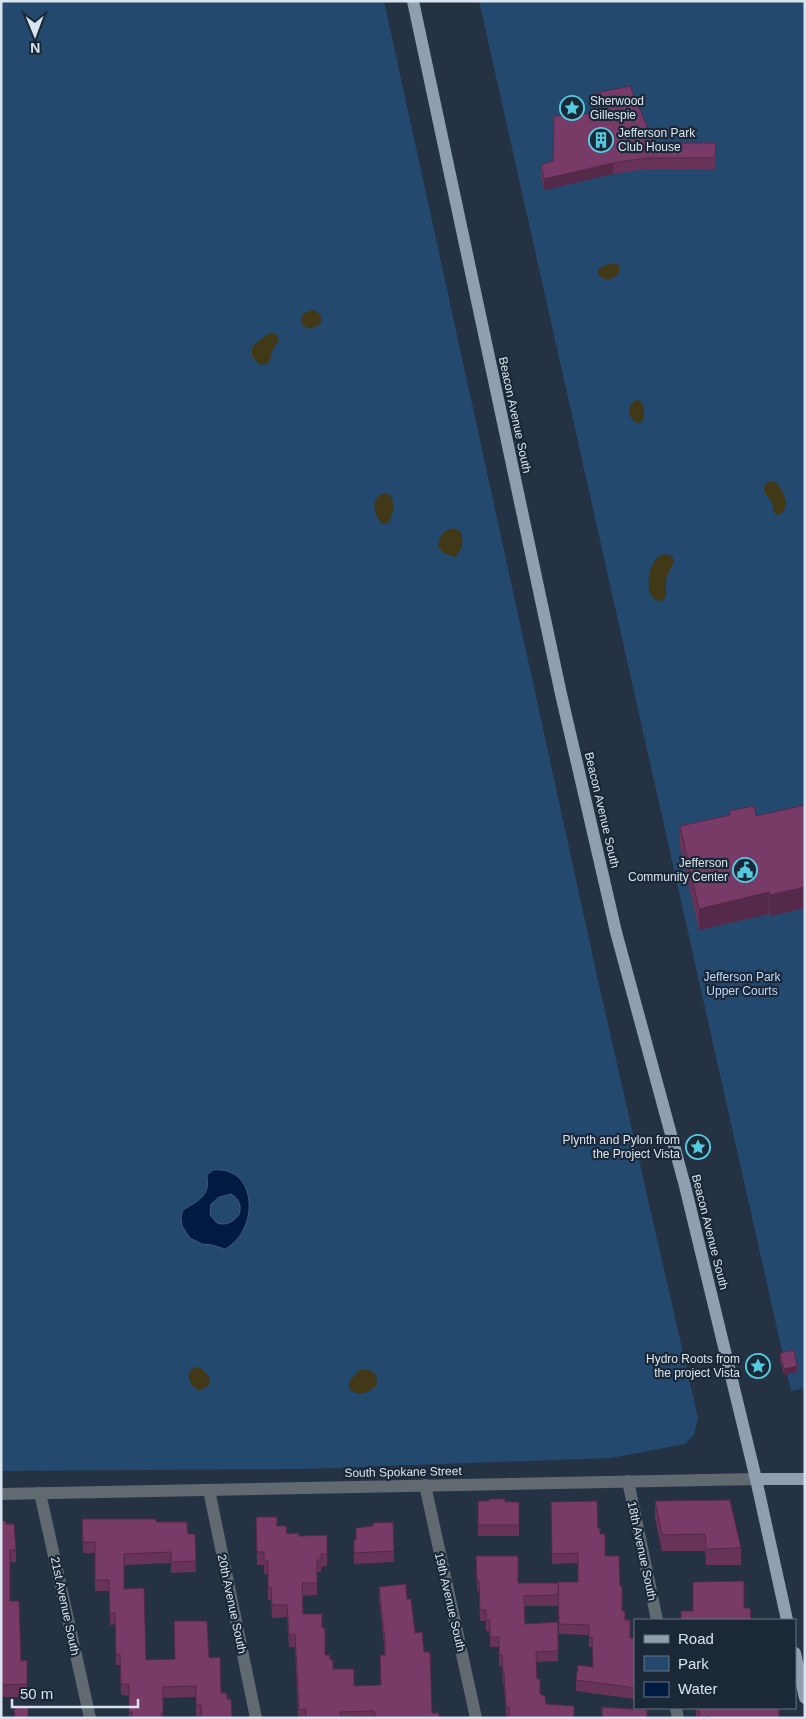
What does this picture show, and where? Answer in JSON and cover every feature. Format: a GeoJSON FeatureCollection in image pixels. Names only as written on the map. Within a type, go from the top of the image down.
{"type":"FeatureCollection","features":[{"type":"Feature","properties":{"kind":"main road","name":"Beacon Avenue South"},"geometry":{"type":"LineString","coordinates":[[413,1],[561,694],[616,932],[680,1164],[756,1479],[787,1619]]}},
{"type":"Feature","properties":{"kind":"main road","name":"South Spokane Street"},"geometry":{"type":"LineString","coordinates":[[756,1479],[805,1479]]}},
{"type":"Feature","properties":{"kind":"main road"},"geometry":{"type":"LineString","coordinates":[[796,1658],[805,1698]]}},
{"type":"Feature","properties":{"kind":"street","name":"South Spokane Street"},"geometry":{"type":"LineString","coordinates":[[1,1494],[756,1479]]}},
{"type":"Feature","properties":{"kind":"street","name":"18th Avenue South"},"geometry":{"type":"LineString","coordinates":[[628,1481],[657,1619]]}},
{"type":"Feature","properties":{"kind":"street","name":"19th Avenue South"},"geometry":{"type":"LineString","coordinates":[[425,1486],[476,1718]]}},
{"type":"Feature","properties":{"kind":"street","name":"20th Avenue South"},"geometry":{"type":"LineString","coordinates":[[209,1490],[256,1718]]}},
{"type":"Feature","properties":{"kind":"street","name":"21st Avenue South"},"geometry":{"type":"LineString","coordinates":[[40,1493],[90,1718]]}},
{"type":"Feature","properties":{"kind":"green space"},"geometry":{"type":"Polygon","coordinates":[[[1,1],[384,1],[599,985],[698,1418],[694,1435],[685,1444],[611,1458],[304,1469],[1,1471],[1,1]]]}},
{"type":"Feature","properties":{"kind":"green space","name":"Jefferson Park Upper Courts"},"geometry":{"type":"Polygon","coordinates":[[[479,1],[805,1],[805,1388],[791,1391],[479,1]]]}},
{"type":"Feature","properties":{"kind":"sand"},"geometry":{"type":"Polygon","coordinates":[[[612,263],[619,265],[620,268],[617,275],[607,280],[599,276],[599,268],[612,263]]]}},
{"type":"Feature","properties":{"kind":"sand"},"geometry":{"type":"Polygon","coordinates":[[[313,310],[320,314],[322,320],[318,326],[309,329],[301,324],[301,318],[304,313],[313,310]]]}},
{"type":"Feature","properties":{"kind":"sand"},"geometry":{"type":"Polygon","coordinates":[[[272,333],[277,335],[279,340],[272,351],[269,363],[261,365],[252,357],[252,347],[265,336],[272,333]]]}},
{"type":"Feature","properties":{"kind":"sand"},"geometry":{"type":"Polygon","coordinates":[[[636,400],[641,401],[644,414],[642,422],[639,423],[631,418],[629,413],[631,404],[636,400]]]}},
{"type":"Feature","properties":{"kind":"sand"},"geometry":{"type":"Polygon","coordinates":[[[774,481],[781,488],[786,504],[783,512],[778,515],[773,512],[771,500],[764,492],[766,483],[774,481]]]}},
{"type":"Feature","properties":{"kind":"sand"},"geometry":{"type":"Polygon","coordinates":[[[386,493],[392,499],[393,506],[392,515],[388,523],[383,524],[377,516],[374,507],[377,498],[386,493]]]}},
{"type":"Feature","properties":{"kind":"sand"},"geometry":{"type":"Polygon","coordinates":[[[453,528],[460,531],[462,538],[461,548],[455,557],[444,553],[438,547],[442,534],[453,528]]]}},
{"type":"Feature","properties":{"kind":"sand"},"geometry":{"type":"Polygon","coordinates":[[[664,554],[672,556],[674,562],[666,578],[666,597],[662,601],[656,600],[651,595],[649,580],[653,563],[664,554]]]}},
{"type":"Feature","properties":{"kind":"sand"},"geometry":{"type":"Polygon","coordinates":[[[195,1367],[202,1369],[210,1378],[209,1385],[200,1391],[193,1386],[189,1378],[189,1372],[195,1367]]]}},
{"type":"Feature","properties":{"kind":"sand"},"geometry":{"type":"Polygon","coordinates":[[[365,1369],[375,1374],[377,1379],[376,1386],[370,1391],[356,1393],[349,1389],[349,1382],[358,1371],[365,1369]]]}},
{"type":"Feature","properties":{"kind":"water"},"geometry":{"type":"Polygon","coordinates":[[[213,1170],[228,1172],[239,1178],[246,1188],[249,1201],[248,1215],[244,1228],[236,1240],[225,1249],[202,1244],[190,1238],[182,1226],[181,1216],[183,1210],[203,1196],[207,1186],[207,1175],[213,1170]],[[231,1194],[219,1197],[211,1204],[210,1215],[217,1223],[229,1223],[239,1215],[240,1205],[231,1194]]]}},
{"type":"Feature","properties":{"kind":"building","name":"Jefferson Park Club House"},"geometry":{"type":"Polygon","coordinates":[[[630,86],[654,143],[716,143],[715,158],[646,158],[613,163],[544,179],[541,165],[553,161],[554,116],[571,116],[599,112],[596,93],[630,86]]]}},
{"type":"Feature","properties":{"kind":"building","name":"Jefferson Community Center"},"geometry":{"type":"Polygon","coordinates":[[[805,805],[805,887],[770,895],[769,892],[699,909],[680,826],[730,815],[729,811],[754,806],[756,816],[805,805]]]}},
{"type":"Feature","properties":{"kind":"building"},"geometry":{"type":"Polygon","coordinates":[[[794,1350],[797,1366],[784,1369],[780,1353],[794,1350]]]}},
{"type":"Feature","properties":{"kind":"building"},"geometry":{"type":"Polygon","coordinates":[[[489,1499],[505,1499],[505,1502],[519,1502],[519,1525],[478,1525],[478,1501],[489,1501],[489,1499]]]}},
{"type":"Feature","properties":{"kind":"building"},"geometry":{"type":"Polygon","coordinates":[[[730,1500],[741,1548],[706,1549],[705,1534],[662,1535],[655,1501],[730,1500]]]}},
{"type":"Feature","properties":{"kind":"building"},"geometry":{"type":"Polygon","coordinates":[[[597,1501],[598,1528],[600,1528],[600,1534],[605,1534],[605,1556],[619,1556],[622,1611],[625,1611],[625,1620],[630,1620],[630,1638],[634,1638],[634,1688],[576,1680],[578,1665],[593,1667],[592,1637],[589,1637],[589,1625],[559,1624],[558,1582],[578,1582],[578,1553],[552,1554],[551,1502],[597,1501]]]}},
{"type":"Feature","properties":{"kind":"building"},"geometry":{"type":"Polygon","coordinates":[[[256,1517],[277,1517],[277,1526],[286,1526],[287,1534],[299,1533],[299,1536],[327,1535],[327,1554],[321,1554],[321,1560],[317,1560],[317,1583],[302,1583],[303,1614],[322,1614],[322,1628],[325,1628],[325,1655],[330,1655],[330,1660],[333,1660],[333,1669],[354,1669],[354,1686],[381,1685],[380,1655],[385,1655],[385,1641],[379,1587],[406,1584],[407,1599],[411,1599],[415,1633],[422,1632],[424,1652],[430,1652],[432,1713],[439,1713],[439,1718],[376,1718],[374,1711],[340,1712],[341,1718],[306,1718],[306,1709],[299,1710],[295,1634],[289,1635],[287,1605],[272,1605],[271,1587],[268,1587],[268,1561],[264,1561],[264,1552],[257,1552],[256,1517]]]}},
{"type":"Feature","properties":{"kind":"building"},"geometry":{"type":"Polygon","coordinates":[[[82,1519],[156,1519],[156,1522],[187,1522],[188,1534],[195,1534],[196,1561],[171,1562],[171,1552],[124,1554],[124,1589],[144,1588],[146,1660],[175,1659],[174,1621],[207,1621],[209,1658],[220,1657],[221,1693],[227,1693],[227,1699],[231,1699],[232,1718],[202,1718],[201,1705],[196,1705],[196,1686],[163,1687],[163,1713],[161,1713],[161,1718],[132,1718],[132,1712],[129,1712],[129,1685],[121,1684],[120,1654],[116,1654],[115,1613],[110,1614],[109,1580],[95,1580],[95,1542],[83,1542],[82,1519]]]}},
{"type":"Feature","properties":{"kind":"building"},"geometry":{"type":"Polygon","coordinates":[[[1,1521],[6,1521],[6,1524],[14,1524],[16,1550],[10,1550],[10,1601],[19,1601],[21,1661],[27,1660],[27,1684],[1,1685],[1,1521]]]}},
{"type":"Feature","properties":{"kind":"building"},"geometry":{"type":"Polygon","coordinates":[[[393,1522],[394,1551],[354,1553],[356,1528],[373,1526],[373,1523],[393,1522]]]}},
{"type":"Feature","properties":{"kind":"building"},"geometry":{"type":"Polygon","coordinates":[[[476,1556],[518,1556],[518,1583],[558,1583],[558,1595],[524,1596],[525,1624],[558,1622],[558,1651],[536,1652],[537,1679],[540,1679],[540,1694],[545,1696],[546,1704],[574,1706],[574,1718],[509,1718],[509,1707],[506,1707],[502,1655],[499,1656],[499,1637],[490,1637],[490,1620],[486,1620],[486,1610],[480,1610],[476,1556]]]}},
{"type":"Feature","properties":{"kind":"building"},"geometry":{"type":"Polygon","coordinates":[[[744,1581],[744,1608],[750,1608],[751,1619],[681,1619],[681,1611],[693,1611],[693,1582],[744,1581]]]}},
{"type":"Feature","properties":{"kind":"building"},"geometry":{"type":"Polygon","coordinates":[[[28,1707],[28,1718],[15,1718],[14,1708],[28,1707]]]}},
{"type":"Feature","properties":{"kind":"building"},"geometry":{"type":"Polygon","coordinates":[[[602,1707],[647,1710],[647,1718],[602,1718],[602,1707]]]}},
{"type":"Feature","properties":{"kind":"building"},"geometry":{"type":"Polygon","coordinates":[[[699,1709],[779,1709],[779,1718],[700,1717],[699,1709]]]}},
{"type":"Feature","properties":{"kind":"place","name":"Sherwood Gillespie"},"geometry":{"type":"Point","coordinates":[572,108]}},
{"type":"Feature","properties":{"kind":"place","name":"Jefferson Park Club House"},"geometry":{"type":"Point","coordinates":[601,140]}},
{"type":"Feature","properties":{"kind":"place","name":"Jefferson Community Center"},"geometry":{"type":"Point","coordinates":[745,870]}},
{"type":"Feature","properties":{"kind":"place","name":"Plynth and Pylon from the Project Vista"},"geometry":{"type":"Point","coordinates":[698,1147]}},
{"type":"Feature","properties":{"kind":"place","name":"Hydro Roots from the project Vista"},"geometry":{"type":"Point","coordinates":[758,1366]}}]}
